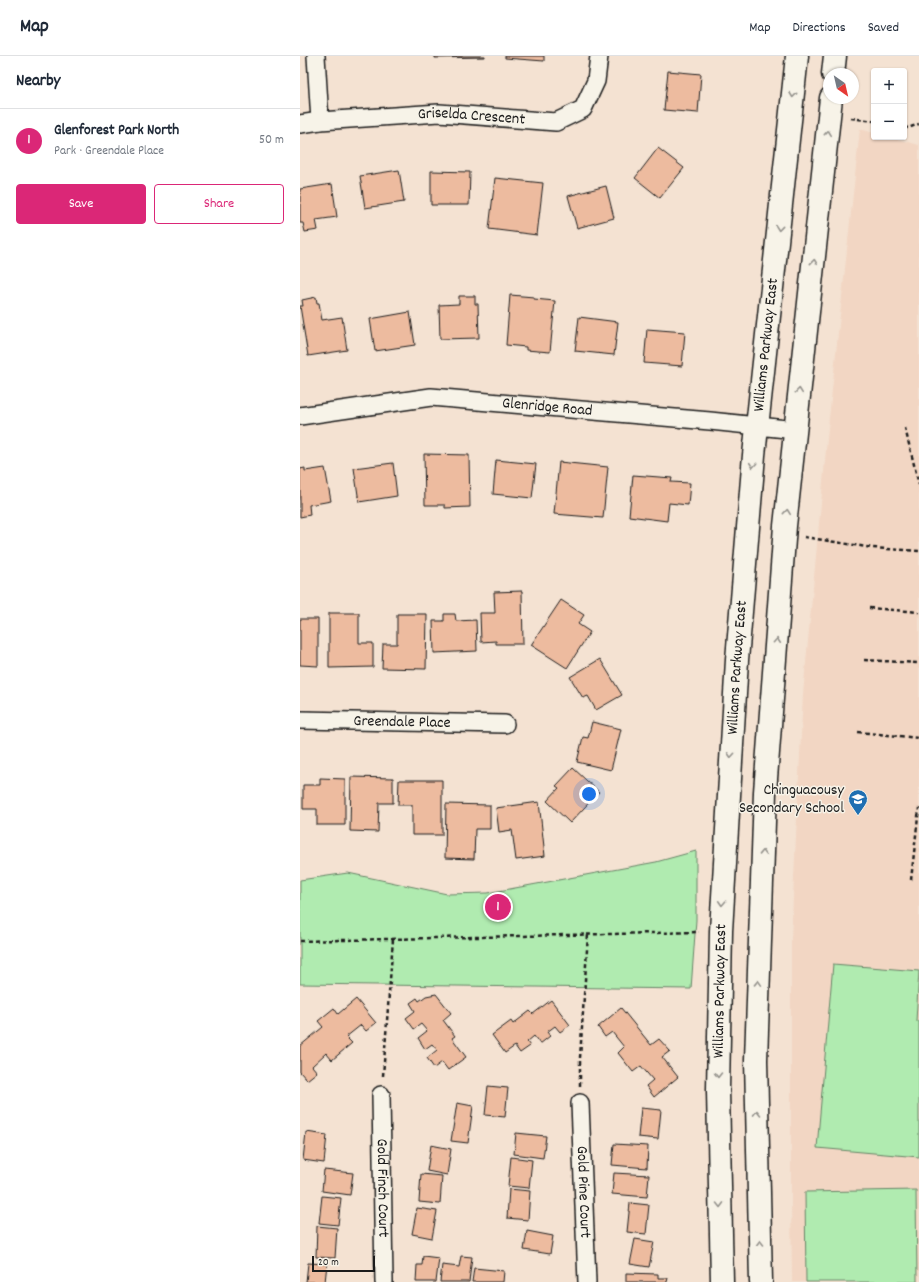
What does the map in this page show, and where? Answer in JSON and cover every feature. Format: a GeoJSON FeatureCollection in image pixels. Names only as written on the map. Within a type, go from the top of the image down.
{"type":"FeatureCollection","features":[{"type":"Feature","properties":{"kind":"main road","name":"Williams Parkway East"},"geometry":{"type":"LineString","coordinates":[[722,1282],[718,1090],[721,931],[737,660],[757,426],[797,56]]}},
{"type":"Feature","properties":{"kind":"main road"},"geometry":{"type":"LineString","coordinates":[[834,68],[835,56]]}},
{"type":"Feature","properties":{"kind":"main road"},"geometry":{"type":"LineString","coordinates":[[761,1282],[756,1060],[766,792],[784,534],[830,104]]}},
{"type":"Feature","properties":{"kind":"street"},"geometry":{"type":"LineString","coordinates":[[316,56],[320,121]]}},
{"type":"Feature","properties":{"kind":"street","name":"Griselda Crescent"},"geometry":{"type":"LineString","coordinates":[[300,124],[320,121],[439,113],[556,122],[583,109],[596,81],[599,56]]}},
{"type":"Feature","properties":{"kind":"street","name":"Glenridge Road"},"geometry":{"type":"LineString","coordinates":[[300,416],[431,397],[796,430]]}},
{"type":"Feature","properties":{"kind":"street","name":"Greendale Place"},"geometry":{"type":"LineString","coordinates":[[300,720],[505,724]]}},
{"type":"Feature","properties":{"kind":"street","name":"Gold Finch Court"},"geometry":{"type":"LineString","coordinates":[[381,1095],[384,1282]]}},
{"type":"Feature","properties":{"kind":"street","name":"Gold Pine Court"},"geometry":{"type":"LineString","coordinates":[[580,1103],[588,1282]]}},
{"type":"Feature","properties":{"kind":"path"},"geometry":{"type":"LineString","coordinates":[[907,128],[919,124]]}},
{"type":"Feature","properties":{"kind":"path"},"geometry":{"type":"LineString","coordinates":[[905,428],[919,485]]}},
{"type":"Feature","properties":{"kind":"path"},"geometry":{"type":"LineString","coordinates":[[784,534],[873,548],[919,551]]}},
{"type":"Feature","properties":{"kind":"path"},"geometry":{"type":"LineString","coordinates":[[869,608],[919,612]]}},
{"type":"Feature","properties":{"kind":"path"},"geometry":{"type":"LineString","coordinates":[[864,660],[919,663]]}},
{"type":"Feature","properties":{"kind":"path"},"geometry":{"type":"LineString","coordinates":[[858,732],[919,738]]}},
{"type":"Feature","properties":{"kind":"path"},"geometry":{"type":"LineString","coordinates":[[911,880],[919,808]]}},
{"type":"Feature","properties":{"kind":"path"},"geometry":{"type":"LineString","coordinates":[[300,941],[721,931]]}},
{"type":"Feature","properties":{"kind":"path"},"geometry":{"type":"LineString","coordinates":[[580,1103],[580,1058],[588,934]]}},
{"type":"Feature","properties":{"kind":"path"},"geometry":{"type":"LineString","coordinates":[[381,1095],[386,1053],[393,939]]}},
{"type":"Feature","properties":{"kind":"shaded area","name":"Chinguacousy Secondary School"},"geometry":{"type":"Polygon","coordinates":[[[860,129],[871,132],[871,140],[900,140],[919,145],[919,1282],[792,1282],[791,938],[803,694],[829,418],[860,129]]]}},
{"type":"Feature","properties":{"kind":"green space"},"geometry":{"type":"Polygon","coordinates":[[[696,851],[696,920],[691,989],[300,984],[300,880],[348,873],[447,894],[488,893],[656,862],[696,851]]]}},
{"type":"Feature","properties":{"kind":"green space"},"geometry":{"type":"Polygon","coordinates":[[[833,964],[919,971],[916,1021],[919,1021],[919,1157],[817,1148],[833,964]]]}},
{"type":"Feature","properties":{"kind":"green space"},"geometry":{"type":"Polygon","coordinates":[[[916,1190],[917,1282],[806,1282],[805,1192],[916,1190]]]}},
{"type":"Feature","properties":{"kind":"building"},"geometry":{"type":"Polygon","coordinates":[[[435,56],[485,56],[485,57],[435,58],[435,56]]]}},
{"type":"Feature","properties":{"kind":"building"},"geometry":{"type":"Polygon","coordinates":[[[505,56],[544,56],[544,61],[505,58],[505,56]]]}},
{"type":"Feature","properties":{"kind":"building"},"geometry":{"type":"Polygon","coordinates":[[[668,71],[701,74],[698,113],[664,110],[668,71]]]}},
{"type":"Feature","properties":{"kind":"building"},"geometry":{"type":"Polygon","coordinates":[[[658,148],[684,168],[660,198],[635,178],[658,148]]]}},
{"type":"Feature","properties":{"kind":"building"},"geometry":{"type":"Polygon","coordinates":[[[399,170],[404,202],[365,208],[360,176],[399,170]]]}},
{"type":"Feature","properties":{"kind":"building"},"geometry":{"type":"Polygon","coordinates":[[[431,171],[470,172],[469,205],[431,205],[431,171]]]}},
{"type":"Feature","properties":{"kind":"building"},"geometry":{"type":"Polygon","coordinates":[[[495,178],[543,183],[537,235],[489,229],[495,178]]]}},
{"type":"Feature","properties":{"kind":"building"},"geometry":{"type":"Polygon","coordinates":[[[332,184],[337,217],[316,220],[318,230],[305,232],[303,223],[300,223],[300,189],[332,184]]]}},
{"type":"Feature","properties":{"kind":"building"},"geometry":{"type":"Polygon","coordinates":[[[606,186],[614,218],[577,228],[568,196],[606,186]]]}},
{"type":"Feature","properties":{"kind":"building"},"geometry":{"type":"Polygon","coordinates":[[[510,295],[555,301],[550,352],[526,350],[526,347],[506,345],[510,295]]]}},
{"type":"Feature","properties":{"kind":"building"},"geometry":{"type":"Polygon","coordinates":[[[459,296],[475,296],[475,304],[478,304],[479,338],[440,339],[439,305],[459,304],[459,296]]]}},
{"type":"Feature","properties":{"kind":"building"},"geometry":{"type":"Polygon","coordinates":[[[316,297],[317,303],[319,303],[322,320],[342,317],[347,350],[308,356],[300,306],[303,306],[302,300],[316,297]]]}},
{"type":"Feature","properties":{"kind":"building"},"geometry":{"type":"Polygon","coordinates":[[[410,312],[415,345],[375,351],[370,319],[410,312]]]}},
{"type":"Feature","properties":{"kind":"building"},"geometry":{"type":"Polygon","coordinates":[[[579,317],[618,322],[614,355],[575,351],[579,317]]]}},
{"type":"Feature","properties":{"kind":"building"},"geometry":{"type":"Polygon","coordinates":[[[647,329],[685,332],[682,366],[644,363],[647,329]]]}},
{"type":"Feature","properties":{"kind":"building"},"geometry":{"type":"Polygon","coordinates":[[[424,454],[469,455],[470,507],[445,508],[445,505],[425,505],[424,454]]]}},
{"type":"Feature","properties":{"kind":"building"},"geometry":{"type":"Polygon","coordinates":[[[496,460],[536,464],[532,498],[493,494],[496,460]]]}},
{"type":"Feature","properties":{"kind":"building"},"geometry":{"type":"Polygon","coordinates":[[[559,462],[608,467],[603,518],[554,514],[559,462]]]}},
{"type":"Feature","properties":{"kind":"building"},"geometry":{"type":"Polygon","coordinates":[[[393,463],[397,496],[359,502],[354,468],[393,463]]]}},
{"type":"Feature","properties":{"kind":"building"},"geometry":{"type":"Polygon","coordinates":[[[305,468],[305,471],[325,468],[331,501],[309,505],[310,515],[300,517],[300,469],[305,468]]]}},
{"type":"Feature","properties":{"kind":"building"},"geometry":{"type":"Polygon","coordinates":[[[633,475],[672,478],[671,482],[690,483],[688,505],[669,503],[667,521],[629,516],[633,475]]]}},
{"type":"Feature","properties":{"kind":"building"},"geometry":{"type":"Polygon","coordinates":[[[522,591],[523,644],[496,644],[496,641],[481,642],[480,613],[495,613],[494,592],[522,591]]]}},
{"type":"Feature","properties":{"kind":"building"},"geometry":{"type":"Polygon","coordinates":[[[561,600],[584,615],[578,624],[590,632],[567,668],[531,645],[561,600]]]}},
{"type":"Feature","properties":{"kind":"building"},"geometry":{"type":"Polygon","coordinates":[[[329,613],[359,613],[359,643],[373,643],[373,667],[329,668],[329,613]]]}},
{"type":"Feature","properties":{"kind":"building"},"geometry":{"type":"Polygon","coordinates":[[[397,614],[427,614],[426,669],[382,668],[383,644],[397,644],[397,614]]]}},
{"type":"Feature","properties":{"kind":"building"},"geometry":{"type":"Polygon","coordinates":[[[444,614],[455,614],[456,621],[476,620],[477,651],[434,653],[433,621],[444,621],[444,614]]]}},
{"type":"Feature","properties":{"kind":"building"},"geometry":{"type":"Polygon","coordinates":[[[300,619],[318,619],[318,666],[300,665],[300,619]]]}},
{"type":"Feature","properties":{"kind":"building"},"geometry":{"type":"Polygon","coordinates":[[[600,659],[622,695],[596,710],[588,696],[583,698],[570,677],[600,659]]]}},
{"type":"Feature","properties":{"kind":"building"},"geometry":{"type":"Polygon","coordinates":[[[592,722],[621,729],[611,770],[577,762],[583,737],[588,738],[592,722]]]}},
{"type":"Feature","properties":{"kind":"building"},"geometry":{"type":"Polygon","coordinates":[[[573,768],[599,792],[570,823],[547,801],[559,788],[556,786],[573,768]]]}},
{"type":"Feature","properties":{"kind":"building"},"geometry":{"type":"Polygon","coordinates":[[[351,777],[393,778],[393,803],[379,803],[378,832],[350,831],[351,777]]]}},
{"type":"Feature","properties":{"kind":"building"},"geometry":{"type":"Polygon","coordinates":[[[320,778],[345,779],[345,825],[317,825],[317,809],[303,809],[303,785],[320,785],[320,778]]]}},
{"type":"Feature","properties":{"kind":"building"},"geometry":{"type":"Polygon","coordinates":[[[399,780],[442,780],[442,835],[412,835],[412,805],[398,805],[399,780]]]}},
{"type":"Feature","properties":{"kind":"building"},"geometry":{"type":"Polygon","coordinates":[[[539,802],[545,856],[516,860],[512,830],[499,832],[496,808],[539,802]]]}},
{"type":"Feature","properties":{"kind":"building"},"geometry":{"type":"Polygon","coordinates":[[[446,804],[490,805],[490,829],[475,829],[474,859],[445,858],[446,804]]]}},
{"type":"Feature","properties":{"kind":"building"},"geometry":{"type":"Polygon","coordinates":[[[436,994],[451,1013],[443,1020],[455,1036],[452,1038],[466,1057],[448,1070],[442,1062],[434,1068],[427,1058],[437,1050],[432,1044],[425,1049],[418,1038],[427,1031],[421,1024],[414,1029],[406,1018],[415,1011],[410,1003],[417,998],[419,1001],[426,996],[436,994]]]}},
{"type":"Feature","properties":{"kind":"building"},"geometry":{"type":"Polygon","coordinates":[[[356,999],[376,1023],[366,1031],[361,1025],[346,1037],[352,1043],[332,1060],[326,1053],[312,1066],[317,1072],[307,1080],[300,1072],[300,1046],[323,1027],[318,1021],[334,1008],[338,1014],[356,999]]]}},
{"type":"Feature","properties":{"kind":"building"},"geometry":{"type":"Polygon","coordinates":[[[551,1000],[570,1025],[560,1032],[555,1026],[547,1032],[550,1036],[540,1044],[534,1036],[527,1042],[530,1046],[520,1053],[515,1046],[505,1053],[492,1035],[511,1021],[513,1024],[530,1011],[533,1014],[551,1000]]]}},
{"type":"Feature","properties":{"kind":"building"},"geometry":{"type":"Polygon","coordinates":[[[621,1008],[651,1045],[659,1039],[670,1051],[662,1057],[678,1077],[654,1097],[646,1086],[653,1080],[641,1066],[633,1072],[618,1053],[624,1047],[612,1032],[605,1037],[598,1027],[621,1008]]]}},
{"type":"Feature","properties":{"kind":"building"},"geometry":{"type":"Polygon","coordinates":[[[488,1086],[508,1088],[505,1117],[485,1115],[488,1086]]]}},
{"type":"Feature","properties":{"kind":"building"},"geometry":{"type":"Polygon","coordinates":[[[457,1103],[473,1106],[468,1143],[451,1141],[457,1103]]]}},
{"type":"Feature","properties":{"kind":"building"},"geometry":{"type":"Polygon","coordinates":[[[641,1108],[661,1110],[658,1139],[638,1137],[641,1108]]]}},
{"type":"Feature","properties":{"kind":"building"},"geometry":{"type":"Polygon","coordinates":[[[306,1132],[327,1135],[324,1163],[303,1160],[306,1132]]]}},
{"type":"Feature","properties":{"kind":"building"},"geometry":{"type":"Polygon","coordinates":[[[516,1133],[546,1136],[543,1158],[514,1154],[516,1133]]]}},
{"type":"Feature","properties":{"kind":"building"},"geometry":{"type":"Polygon","coordinates":[[[614,1144],[648,1146],[647,1168],[612,1165],[614,1144]]]}},
{"type":"Feature","properties":{"kind":"building"},"geometry":{"type":"Polygon","coordinates":[[[431,1145],[451,1149],[447,1175],[427,1171],[431,1145]]]}},
{"type":"Feature","properties":{"kind":"building"},"geometry":{"type":"Polygon","coordinates":[[[511,1157],[532,1160],[529,1188],[508,1186],[511,1157]]]}},
{"type":"Feature","properties":{"kind":"building"},"geometry":{"type":"Polygon","coordinates":[[[324,1170],[353,1173],[350,1195],[322,1191],[324,1170]]]}},
{"type":"Feature","properties":{"kind":"building"},"geometry":{"type":"Polygon","coordinates":[[[614,1173],[649,1175],[647,1197],[612,1194],[614,1173]]]}},
{"type":"Feature","properties":{"kind":"building"},"geometry":{"type":"Polygon","coordinates":[[[421,1174],[442,1176],[440,1204],[419,1202],[421,1174]]]}},
{"type":"Feature","properties":{"kind":"building"},"geometry":{"type":"Polygon","coordinates":[[[509,1189],[530,1191],[528,1220],[507,1218],[509,1189]]]}},
{"type":"Feature","properties":{"kind":"building"},"geometry":{"type":"Polygon","coordinates":[[[322,1196],[341,1198],[338,1225],[319,1223],[322,1196]]]}},
{"type":"Feature","properties":{"kind":"building"},"geometry":{"type":"Polygon","coordinates":[[[630,1203],[649,1205],[646,1234],[627,1232],[630,1203]]]}},
{"type":"Feature","properties":{"kind":"building"},"geometry":{"type":"Polygon","coordinates":[[[417,1208],[437,1211],[432,1238],[412,1234],[417,1208]]]}},
{"type":"Feature","properties":{"kind":"building"},"geometry":{"type":"Polygon","coordinates":[[[317,1226],[337,1228],[335,1258],[316,1257],[317,1226]]]}},
{"type":"Feature","properties":{"kind":"building"},"geometry":{"type":"Polygon","coordinates":[[[527,1231],[553,1236],[550,1254],[524,1250],[527,1231]]]}},
{"type":"Feature","properties":{"kind":"building"},"geometry":{"type":"Polygon","coordinates":[[[635,1239],[654,1242],[649,1267],[630,1264],[635,1239]]]}},
{"type":"Feature","properties":{"kind":"building"},"geometry":{"type":"Polygon","coordinates":[[[423,1256],[439,1258],[436,1282],[416,1282],[417,1265],[422,1265],[423,1256]]]}},
{"type":"Feature","properties":{"kind":"building"},"geometry":{"type":"Polygon","coordinates":[[[461,1256],[472,1257],[469,1282],[440,1282],[442,1265],[459,1267],[461,1256]]]}},
{"type":"Feature","properties":{"kind":"building"},"geometry":{"type":"Polygon","coordinates":[[[308,1263],[327,1264],[325,1282],[306,1282],[308,1263]]]}},
{"type":"Feature","properties":{"kind":"building"},"geometry":{"type":"Polygon","coordinates":[[[474,1268],[504,1271],[503,1282],[472,1282],[474,1268]]]}},
{"type":"Feature","properties":{"kind":"building"},"geometry":{"type":"Polygon","coordinates":[[[626,1273],[658,1274],[658,1278],[668,1278],[667,1282],[626,1282],[626,1273]]]}},
{"type":"Feature","properties":{"kind":"place","name":"Chinguacousy Secondary School"},"geometry":{"type":"Point","coordinates":[858,816]}},
{"type":"Feature","properties":{"kind":"place","name":"Glenforest Park North"},"geometry":{"type":"Point","coordinates":[498,907]}}]}
